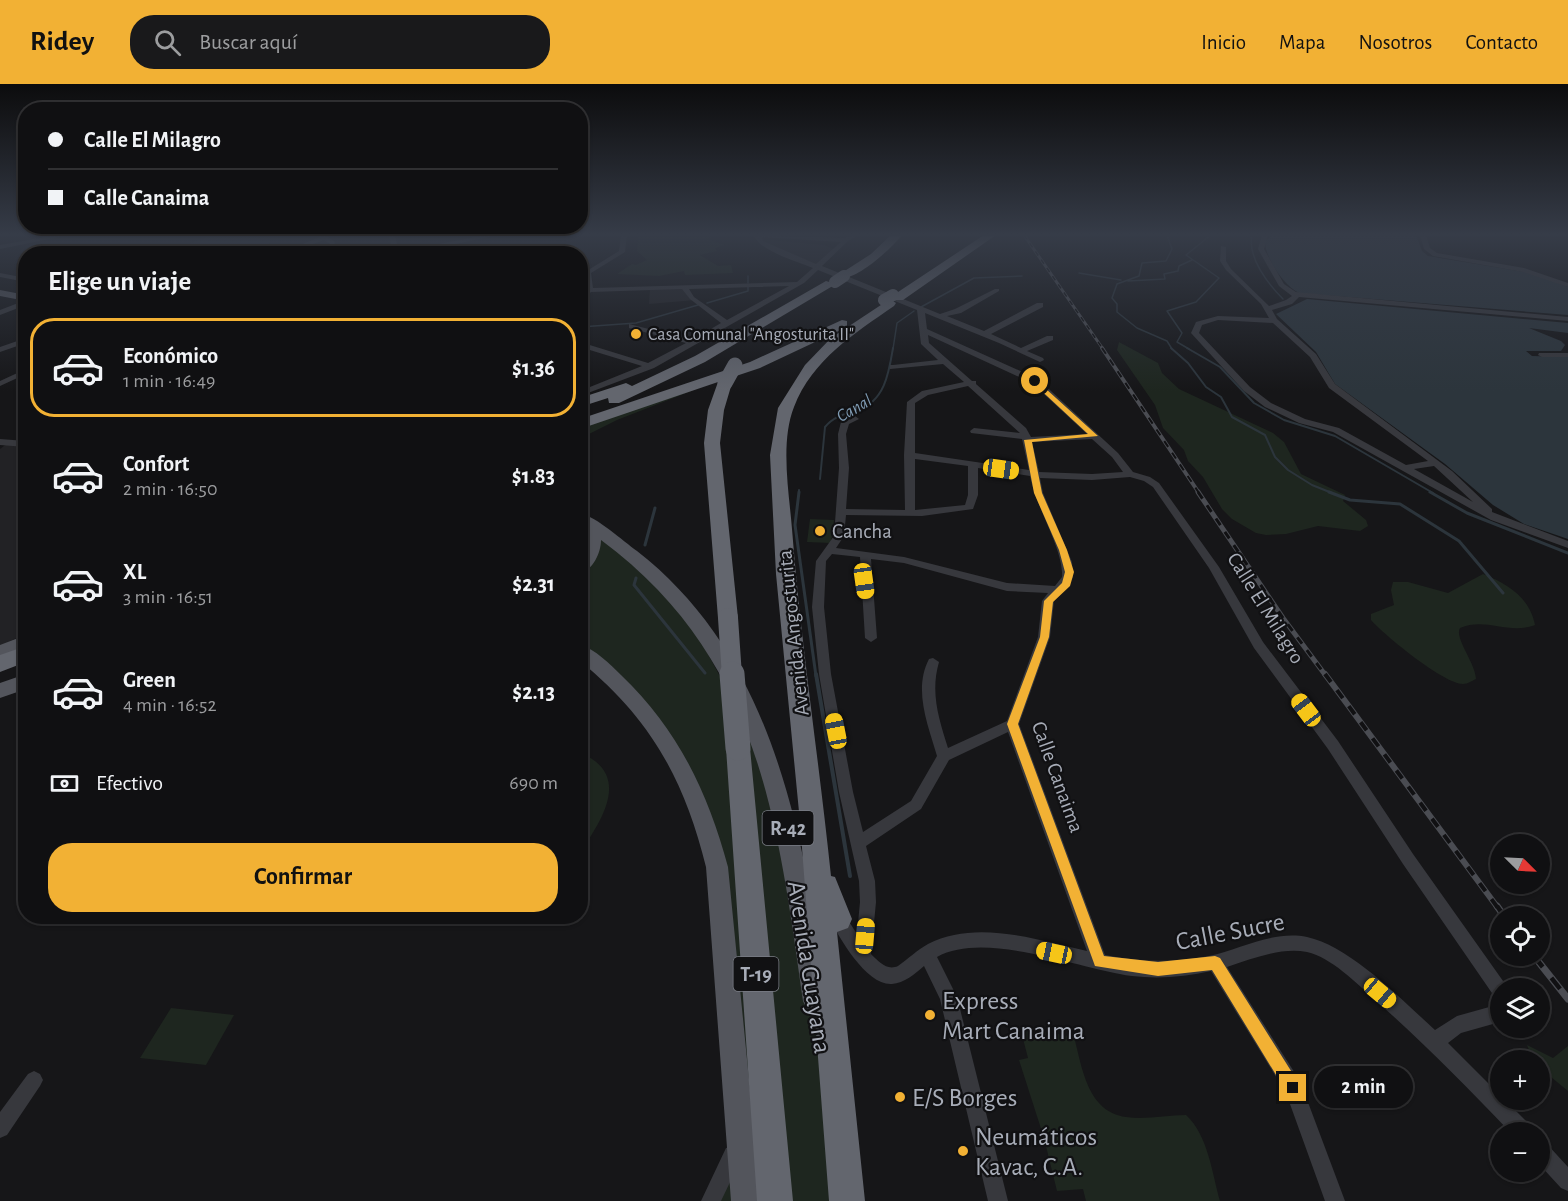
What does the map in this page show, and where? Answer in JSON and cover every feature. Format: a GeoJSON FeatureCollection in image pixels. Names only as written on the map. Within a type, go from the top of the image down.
{"type":"FeatureCollection","features":[{"type":"Feature","properties":{"kind":"highway"},"geometry":{"type":"LineString","coordinates":[[588,411],[689,365],[826,287]]}},
{"type":"Feature","properties":{"kind":"highway"},"geometry":{"type":"LineString","coordinates":[[753,343],[783,316],[828,287]]}},
{"type":"Feature","properties":{"kind":"highway","name":"Avenida Angosturita"},"geometry":{"type":"LineString","coordinates":[[847,1201],[816,855],[783,542],[779,438],[792,395],[817,359],[845,333],[912,287]]}},
{"type":"Feature","properties":{"kind":"highway"},"geometry":{"type":"LineString","coordinates":[[588,421],[738,364],[816,338],[892,299]]}},
{"type":"Feature","properties":{"kind":"highway"},"geometry":{"type":"LineString","coordinates":[[588,434],[738,364]]}},
{"type":"Feature","properties":{"kind":"highway","name":"T-19"},"geometry":{"type":"LineString","coordinates":[[738,364],[725,383],[716,410],[712,443],[775,1201]]}},
{"type":"Feature","properties":{"kind":"highway"},"geometry":{"type":"LineString","coordinates":[[588,400],[689,365]]}},
{"type":"Feature","properties":{"kind":"highway"},"geometry":{"type":"LineString","coordinates":[[0,664],[18,656]]}},
{"type":"Feature","properties":{"kind":"highway"},"geometry":{"type":"LineString","coordinates":[[0,676],[18,668]]}},
{"type":"Feature","properties":{"kind":"highway"},"geometry":{"type":"LineString","coordinates":[[816,855],[838,919]]}},
{"type":"Feature","properties":{"kind":"main road"},"geometry":{"type":"LineString","coordinates":[[0,293],[18,298]]}},
{"type":"Feature","properties":{"kind":"main road","name":"Avenida Guayana"},"geometry":{"type":"LineString","coordinates":[[588,523],[644,566],[680,602],[730,674],[761,736],[788,830],[847,1201]]}},
{"type":"Feature","properties":{"kind":"main road"},"geometry":{"type":"LineString","coordinates":[[588,528],[595,541],[588,559]]}},
{"type":"Feature","properties":{"kind":"main road"},"geometry":{"type":"LineString","coordinates":[[0,652],[18,644]]}},
{"type":"Feature","properties":{"kind":"main road"},"geometry":{"type":"LineString","coordinates":[[588,658],[623,687],[665,735],[688,776],[705,820],[717,867],[746,1201]]}},
{"type":"Feature","properties":{"kind":"main road"},"geometry":{"type":"LineString","coordinates":[[0,691],[18,684]]}},
{"type":"Feature","properties":{"kind":"street"},"geometry":{"type":"LineString","coordinates":[[589,290],[680,287]]}},
{"type":"Feature","properties":{"kind":"street"},"geometry":{"type":"LineString","coordinates":[[684,287],[692,298],[727,324]]}},
{"type":"Feature","properties":{"kind":"street"},"geometry":{"type":"LineString","coordinates":[[588,392],[651,366],[792,287]]}},
{"type":"Feature","properties":{"kind":"street"},"geometry":{"type":"LineString","coordinates":[[862,287],[985,334],[1040,360]]}},
{"type":"Feature","properties":{"kind":"street"},"geometry":{"type":"LineString","coordinates":[[1246,287],[1268,309],[1276,321],[1313,356],[1332,386],[1436,463],[1495,518]]}},
{"type":"Feature","properties":{"kind":"street"},"geometry":{"type":"LineString","coordinates":[[1283,287],[1297,295],[1568,319]]}},
{"type":"Feature","properties":{"kind":"street"},"geometry":{"type":"LineString","coordinates":[[936,315],[954,313],[997,290]]}},
{"type":"Feature","properties":{"kind":"street"},"geometry":{"type":"LineString","coordinates":[[1268,309],[1289,303],[1297,295]]}},
{"type":"Feature","properties":{"kind":"street"},"geometry":{"type":"LineString","coordinates":[[0,313],[18,304]]}},
{"type":"Feature","properties":{"kind":"street"},"geometry":{"type":"LineString","coordinates":[[985,334],[1040,305]]}},
{"type":"Feature","properties":{"kind":"street"},"geometry":{"type":"LineString","coordinates":[[922,310],[926,344],[973,383],[1018,425],[1027,438]]}},
{"type":"Feature","properties":{"kind":"street"},"geometry":{"type":"LineString","coordinates":[[1276,321],[1210,319],[1199,324],[1195,333],[1260,400],[1294,418],[1336,430],[1495,518],[1568,545]]}},
{"type":"Feature","properties":{"kind":"street"},"geometry":{"type":"LineString","coordinates":[[632,326],[694,343]]}},
{"type":"Feature","properties":{"kind":"street","name":"Calle El Milagro"},"geometry":{"type":"LineString","coordinates":[[923,330],[1035,381],[1094,436],[1130,474],[1147,479],[1156,485],[1219,574],[1258,645],[1334,745],[1408,859],[1492,978]]}},
{"type":"Feature","properties":{"kind":"street"},"geometry":{"type":"LineString","coordinates":[[1022,350],[1050,338]]}},
{"type":"Feature","properties":{"kind":"street"},"geometry":{"type":"LineString","coordinates":[[0,350],[18,343]]}},
{"type":"Feature","properties":{"kind":"street"},"geometry":{"type":"LineString","coordinates":[[588,346],[651,366]]}},
{"type":"Feature","properties":{"kind":"street"},"geometry":{"type":"LineString","coordinates":[[1542,355],[1568,355]]}},
{"type":"Feature","properties":{"kind":"street"},"geometry":{"type":"LineString","coordinates":[[893,367],[946,361]]}},
{"type":"Feature","properties":{"kind":"street"},"geometry":{"type":"LineString","coordinates":[[0,384],[18,375]]}},
{"type":"Feature","properties":{"kind":"street"},"geometry":{"type":"LineString","coordinates":[[910,513],[909,407],[913,399],[925,393],[973,383]]}},
{"type":"Feature","properties":{"kind":"street"},"geometry":{"type":"LineString","coordinates":[[588,388],[594,390]]}},
{"type":"Feature","properties":{"kind":"street"},"geometry":{"type":"LineString","coordinates":[[855,419],[845,422],[842,434],[839,536],[820,566],[820,633],[846,792],[859,843],[868,902],[863,955]]}},
{"type":"Feature","properties":{"kind":"street"},"geometry":{"type":"LineString","coordinates":[[974,431],[1027,438],[1094,436]]}},
{"type":"Feature","properties":{"kind":"street","name":"Calle Canaima"},"geometry":{"type":"LineString","coordinates":[[1027,438],[1038,493],[1063,550],[1069,572],[1067,584],[1048,601],[1044,637],[1012,724],[1100,962]]}},
{"type":"Feature","properties":{"kind":"street"},"geometry":{"type":"LineString","coordinates":[[0,442],[18,443]]}},
{"type":"Feature","properties":{"kind":"street"},"geometry":{"type":"LineString","coordinates":[[909,455],[1034,474],[1092,477],[1130,474]]}},
{"type":"Feature","properties":{"kind":"street"},"geometry":{"type":"LineString","coordinates":[[1404,468],[1436,463]]}},
{"type":"Feature","properties":{"kind":"street"},"geometry":{"type":"LineString","coordinates":[[841,512],[910,513],[969,507],[973,495],[973,465]]}},
{"type":"Feature","properties":{"kind":"street"},"geometry":{"type":"LineString","coordinates":[[830,550],[904,560],[994,585],[1059,590]]}},
{"type":"Feature","properties":{"kind":"street"},"geometry":{"type":"LineString","coordinates":[[865,555],[864,581],[871,621],[871,638]]}},
{"type":"Feature","properties":{"kind":"street"},"geometry":{"type":"LineString","coordinates":[[933,662],[926,678],[927,698],[944,756]]}},
{"type":"Feature","properties":{"kind":"street"},"geometry":{"type":"LineString","coordinates":[[859,843],[916,805],[944,756],[1012,724]]}},
{"type":"Feature","properties":{"kind":"street","name":"Calle Sucre"},"geometry":{"type":"LineString","coordinates":[[838,919],[878,972],[894,976],[927,954],[947,945],[977,940],[1100,962],[1158,969],[1215,963],[1276,945],[1299,943],[1334,956],[1434,1042]]}},
{"type":"Feature","properties":{"kind":"street"},"geometry":{"type":"LineString","coordinates":[[927,954],[948,997],[998,1201]]}},
{"type":"Feature","properties":{"kind":"street"},"geometry":{"type":"LineString","coordinates":[[1215,963],[1293,1088],[1335,1201]]}},
{"type":"Feature","properties":{"kind":"street"},"geometry":{"type":"LineString","coordinates":[[1490,1016],[1457,1025],[1434,1042],[1513,1122]]}},
{"type":"Feature","properties":{"kind":"street"},"geometry":{"type":"LineString","coordinates":[[0,1128],[34,1080]]}},
{"type":"Feature","properties":{"kind":"street"},"geometry":{"type":"LineString","coordinates":[[711,1201],[732,1158],[738,1112]]}},
{"type":"Feature","properties":{"kind":"street"},"geometry":{"type":"LineString","coordinates":[[1550,1162],[1568,1181]]}},
{"type":"Feature","properties":{"kind":"shaded area"},"geometry":{"type":"Polygon","coordinates":[[[684,287],[696,300],[649,304],[650,289],[684,287]]]}},
{"type":"Feature","properties":{"kind":"shaded area"},"geometry":{"type":"Polygon","coordinates":[[[1291,287],[1568,287],[1568,315],[1299,293],[1291,287]]]}},
{"type":"Feature","properties":{"kind":"shaded area"},"geometry":{"type":"Polygon","coordinates":[[[1307,299],[1568,323],[1568,333],[1529,328],[1561,341],[1565,345],[1561,351],[1526,351],[1532,356],[1568,357],[1568,539],[1524,524],[1493,505],[1445,464],[1335,384],[1316,352],[1276,314],[1307,299]]]}},
{"type":"Feature","properties":{"kind":"shaded area"},"geometry":{"type":"Polygon","coordinates":[[[1119,342],[1158,363],[1162,373],[1179,389],[1273,433],[1284,442],[1301,474],[1345,495],[1343,501],[1366,520],[1368,526],[1360,531],[1318,526],[1286,534],[1266,535],[1256,533],[1232,519],[1222,509],[1203,477],[1188,461],[1184,450],[1163,428],[1155,405],[1117,350],[1119,342]]]}},
{"type":"Feature","properties":{"kind":"shaded area"},"geometry":{"type":"Polygon","coordinates":[[[694,390],[617,420],[588,434],[588,422],[694,390]]]}},
{"type":"Feature","properties":{"kind":"shaded area"},"geometry":{"type":"Polygon","coordinates":[[[8,443],[18,444],[18,637],[0,646],[0,449],[8,443]]]}},
{"type":"Feature","properties":{"kind":"shaded area","name":"Cancha"},"geometry":{"type":"Polygon","coordinates":[[[810,519],[834,520],[831,543],[807,542],[810,519]]]}},
{"type":"Feature","properties":{"kind":"shaded area"},"geometry":{"type":"Polygon","coordinates":[[[588,524],[680,602],[775,779],[847,1201],[711,1201],[732,1158],[722,938],[688,776],[588,659],[588,524]]]}},
{"type":"Feature","properties":{"kind":"shaded area"},"geometry":{"type":"Polygon","coordinates":[[[1483,574],[1501,582],[1516,593],[1528,607],[1535,625],[1516,628],[1479,624],[1460,628],[1460,638],[1475,672],[1476,679],[1468,683],[1454,682],[1429,668],[1371,620],[1371,614],[1394,605],[1391,590],[1393,582],[1408,582],[1448,593],[1483,574]]]}},
{"type":"Feature","properties":{"kind":"shaded area"},"geometry":{"type":"Polygon","coordinates":[[[588,757],[597,762],[605,773],[609,786],[608,799],[597,826],[588,840],[588,757]]]}},
{"type":"Feature","properties":{"kind":"shaded area"},"geometry":{"type":"Polygon","coordinates":[[[171,1008],[234,1015],[206,1065],[140,1058],[171,1008]]]}},
{"type":"Feature","properties":{"kind":"shaded area"},"geometry":{"type":"Polygon","coordinates":[[[1020,1027],[1074,1037],[1088,1086],[1103,1106],[1113,1113],[1141,1118],[1186,1115],[1204,1144],[1220,1201],[1086,1201],[1083,1189],[1057,1191],[1044,1138],[1019,1060],[1028,1058],[1020,1027]]]}},
{"type":"Feature","properties":{"kind":"shaded area"},"geometry":{"type":"Polygon","coordinates":[[[1568,1046],[1568,1091],[1550,1076],[1550,1056],[1553,1058],[1568,1046]]]}},
{"type":"Feature","properties":{"kind":"waterway"},"geometry":{"type":"LineString","coordinates":[[707,303],[748,291],[748,287]]}},
{"type":"Feature","properties":{"kind":"waterway"},"geometry":{"type":"LineString","coordinates":[[921,307],[957,287]]}},
{"type":"Feature","properties":{"kind":"waterway"},"geometry":{"type":"LineString","coordinates":[[1116,287],[1112,298],[1117,304],[1117,312],[1137,328],[1167,341],[1172,349]]}},
{"type":"Feature","properties":{"kind":"waterway"},"geometry":{"type":"LineString","coordinates":[[1189,349],[1177,342],[1182,333],[1167,311],[1196,302],[1210,287]]}},
{"type":"Feature","properties":{"kind":"waterway"},"geometry":{"type":"LineString","coordinates":[[1272,287],[1283,299]]}},
{"type":"Feature","properties":{"kind":"waterway"},"geometry":{"type":"LineString","coordinates":[[588,326],[636,323],[698,305]]}},
{"type":"Feature","properties":{"kind":"waterway","name":"Canal"},"geometry":{"type":"LineString","coordinates":[[893,349],[897,323],[914,311]]}},
{"type":"Feature","properties":{"kind":"waterway","name":"Canal"},"geometry":{"type":"LineString","coordinates":[[820,479],[825,427],[836,418],[867,406],[874,400],[884,385],[893,348]]}},
{"type":"Feature","properties":{"kind":"waterway"},"geometry":{"type":"LineString","coordinates":[[1187,348],[1220,367],[1254,403],[1284,420],[1335,436],[1433,493]]}},
{"type":"Feature","properties":{"kind":"waterway"},"geometry":{"type":"LineString","coordinates":[[1172,349],[1188,363],[1206,387],[1221,397],[1232,417],[1265,435],[1275,457],[1288,470],[1312,485],[1332,493]]}},
{"type":"Feature","properties":{"kind":"waterway"},"geometry":{"type":"LineString","coordinates":[[799,492],[795,525],[816,676]]}},
{"type":"Feature","properties":{"kind":"waterway"},"geometry":{"type":"LineString","coordinates":[[1329,492],[1350,500],[1400,504],[1459,541],[1503,593]]}},
{"type":"Feature","properties":{"kind":"waterway"},"geometry":{"type":"LineString","coordinates":[[1430,492],[1467,513],[1568,553]]}},
{"type":"Feature","properties":{"kind":"waterway"},"geometry":{"type":"LineString","coordinates":[[645,545],[655,508]]}},
{"type":"Feature","properties":{"kind":"waterway"},"geometry":{"type":"LineString","coordinates":[[636,578],[634,585],[705,673]]}},
{"type":"Feature","properties":{"kind":"waterway"},"geometry":{"type":"LineString","coordinates":[[816,674],[850,876]]}},
{"type":"Feature","properties":{"kind":"railway"},"geometry":{"type":"LineString","coordinates":[[1060,287],[1103,349]]}},
{"type":"Feature","properties":{"kind":"railway"},"geometry":{"type":"LineString","coordinates":[[1102,348],[1199,493]]}},
{"type":"Feature","properties":{"kind":"railway"},"geometry":{"type":"LineString","coordinates":[[1198,492],[1283,618],[1326,676]]}},
{"type":"Feature","properties":{"kind":"railway"},"geometry":{"type":"LineString","coordinates":[[1325,674],[1497,906]]}},
{"type":"Feature","properties":{"kind":"railway"},"geometry":{"type":"LineString","coordinates":[[1542,966],[1568,999]]}},
{"type":"Feature","properties":{"kind":"place","name":"Casa Comunal \"Angosturita II\""},"geometry":{"type":"Point","coordinates":[636,334]}},
{"type":"Feature","properties":{"kind":"place","name":"Cancha"},"geometry":{"type":"Point","coordinates":[820,531]}},
{"type":"Feature","properties":{"kind":"place","name":"Express Mart Canaima"},"geometry":{"type":"Point","coordinates":[930,1015]}},
{"type":"Feature","properties":{"kind":"place","name":"E/S Borges"},"geometry":{"type":"Point","coordinates":[900,1097]}},
{"type":"Feature","properties":{"kind":"place","name":"Neumáticos Kavac, C.A."},"geometry":{"type":"Point","coordinates":[963,1151]}},
{"type":"Feature","properties":{"kind":"route"},"geometry":{"type":"LineString","coordinates":[[1035,381],[1094,436],[1028,440],[1038,493],[1063,550],[1069,572],[1067,584],[1048,601],[1041,648],[1012,724],[1100,962],[1141,969],[1195,967],[1215,963],[1293,1088]]}}]}
